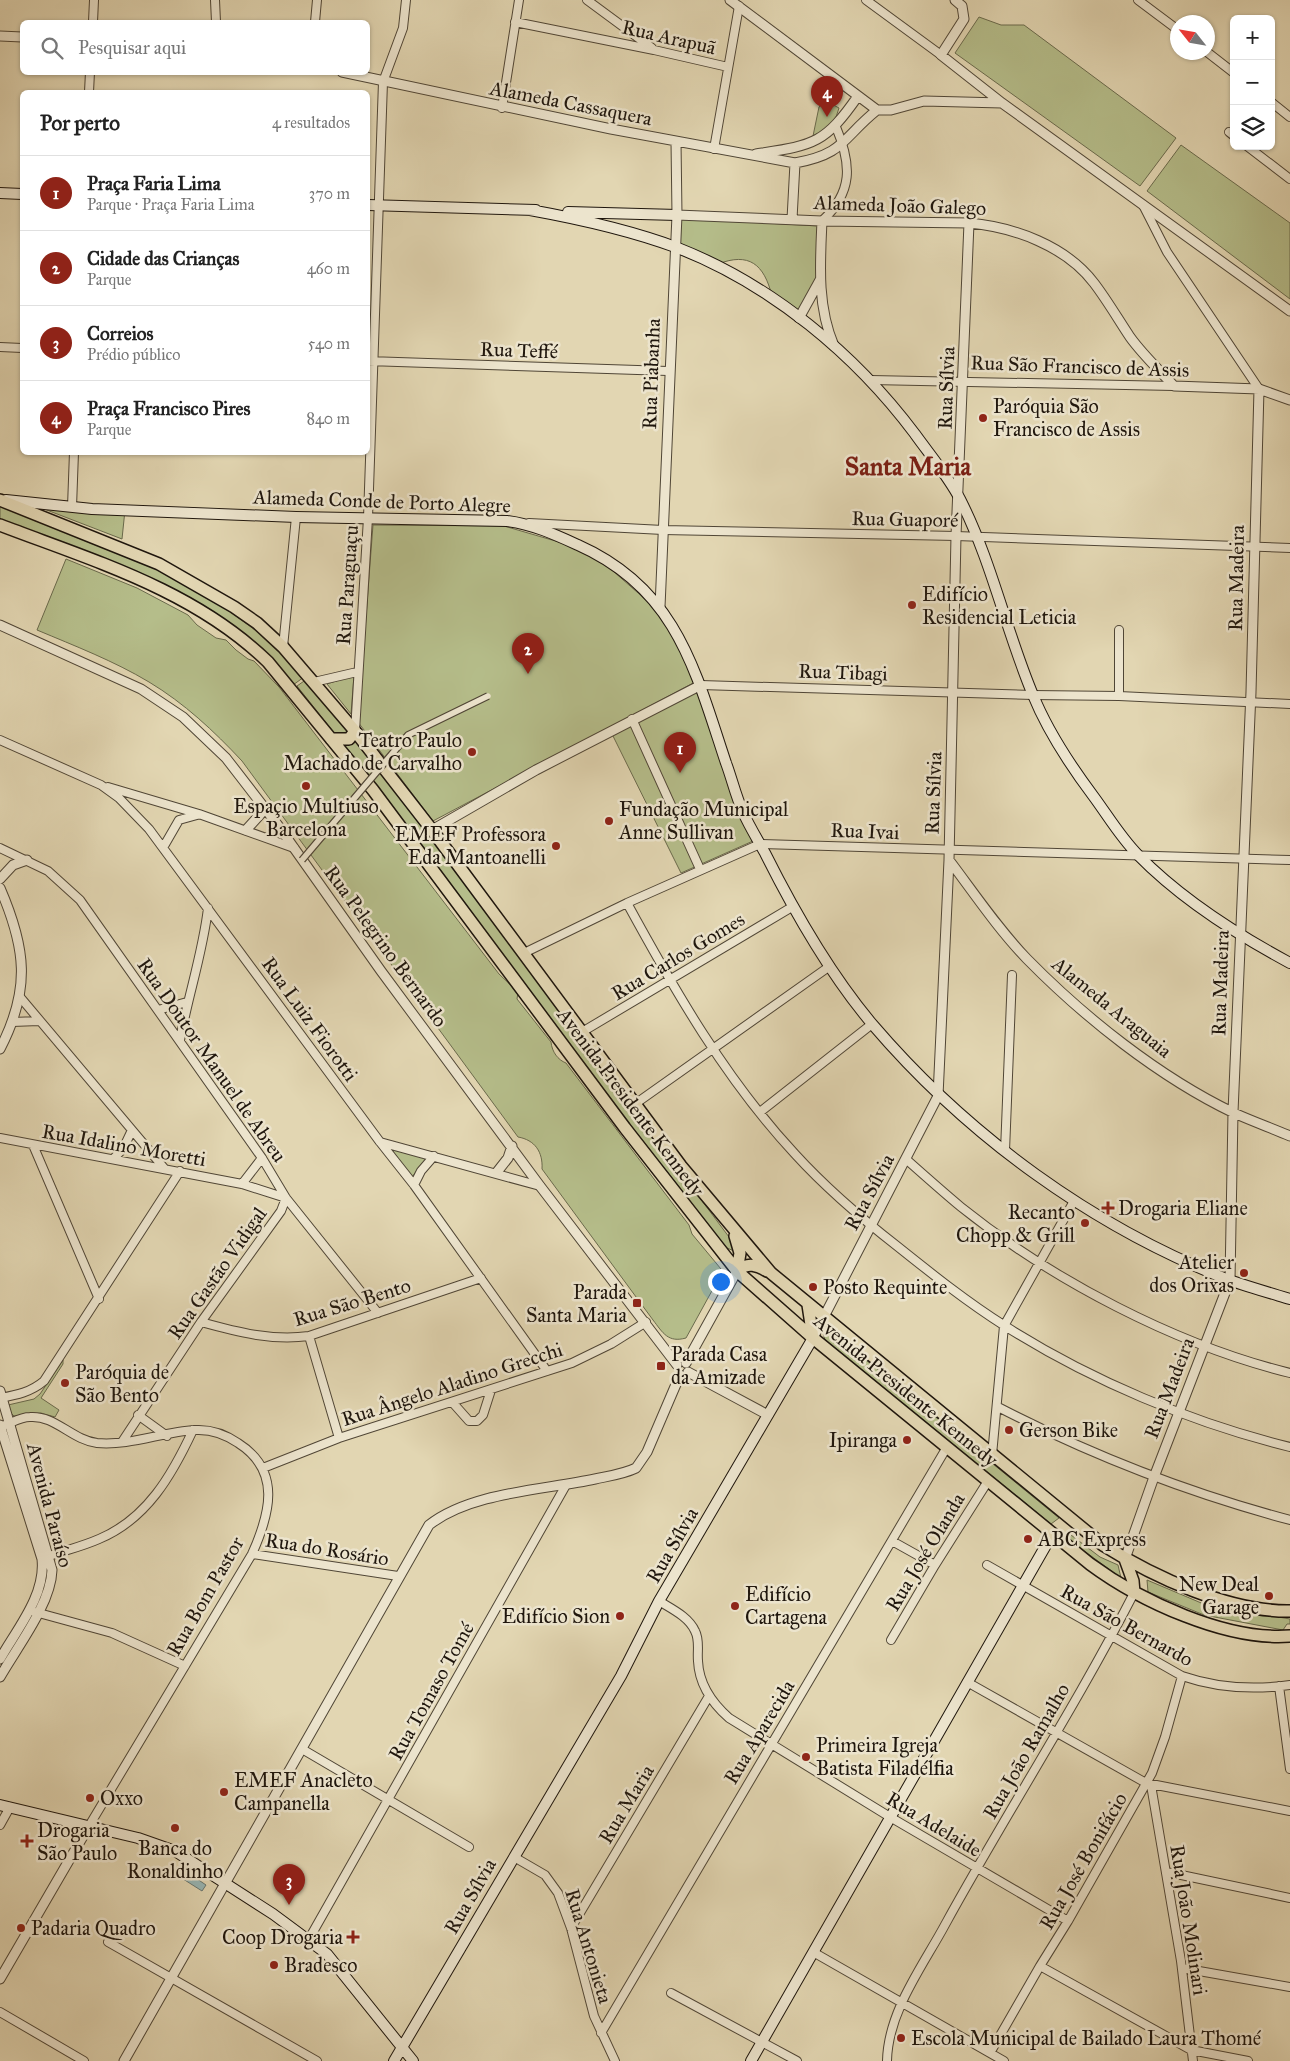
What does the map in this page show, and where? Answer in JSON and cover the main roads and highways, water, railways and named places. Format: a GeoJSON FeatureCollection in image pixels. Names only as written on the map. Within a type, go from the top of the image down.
{"type":"FeatureCollection","features":[{"type":"Feature","properties":{"kind":"main road"},"geometry":{"type":"LineString","coordinates":[[0,193],[20,194]]}},
{"type":"Feature","properties":{"kind":"main road"},"geometry":{"type":"LineString","coordinates":[[370,205],[677,215]]}},
{"type":"Feature","properties":{"kind":"main road"},"geometry":{"type":"LineString","coordinates":[[530,210],[600,224],[675,247],[745,282],[799,318],[871,380],[908,424],[958,496],[977,537],[1033,695],[1055,741],[1137,854],[1168,882],[1239,935],[1290,963]]}},
{"type":"Feature","properties":{"kind":"main road","name":"Alameda Conde de Porto Alegre"},"geometry":{"type":"LineString","coordinates":[[0,500],[72,507],[296,517],[520,522],[592,552],[631,578],[660,607],[678,633],[700,685],[743,812],[792,907],[830,966],[872,1024],[938,1096],[1005,1151],[1074,1201],[1170,1254],[1230,1280],[1290,1299]]}},
{"type":"Feature","properties":{"kind":"main road","name":"Avenida Presidente Kennedy"},"geometry":{"type":"LineString","coordinates":[[0,500],[159,564],[234,607],[257,623],[283,647],[355,731],[432,830],[635,1104],[732,1229],[771,1273],[808,1305],[1079,1527],[1125,1559],[1185,1587],[1221,1599],[1256,1608],[1290,1612]]}},
{"type":"Feature","properties":{"kind":"main road","name":"Avenida Presidente Kennedy"},"geometry":{"type":"LineString","coordinates":[[0,525],[144,579],[198,609],[256,650],[296,695],[373,790],[625,1128],[737,1271],[813,1338],[1106,1576],[1134,1593],[1193,1618],[1226,1628],[1260,1635],[1290,1636]]}},
{"type":"Feature","properties":{"kind":"main road"},"geometry":{"type":"LineString","coordinates":[[296,695],[303,687],[314,682]]}},
{"type":"Feature","properties":{"kind":"main road"},"geometry":{"type":"LineString","coordinates":[[331,739],[349,739],[355,731]]}},
{"type":"Feature","properties":{"kind":"main road"},"geometry":{"type":"LineString","coordinates":[[732,1229],[740,1253],[737,1271]]}},
{"type":"Feature","properties":{"kind":"main road"},"geometry":{"type":"LineString","coordinates":[[737,1271],[743,1266],[751,1265],[771,1273]]}},
{"type":"Feature","properties":{"kind":"main road"},"geometry":{"type":"LineString","coordinates":[[808,1305],[813,1338]]}},
{"type":"Feature","properties":{"kind":"main road","name":"Rua Sílvia"},"geometry":{"type":"LineString","coordinates":[[394,2061],[621,1676],[659,1602],[813,1338]]}},
{"type":"Feature","properties":{"kind":"main road"},"geometry":{"type":"LineString","coordinates":[[751,2061],[967,1682],[1024,1586],[1052,1533],[1058,1526],[1065,1524],[1079,1527]]}},
{"type":"Feature","properties":{"kind":"main road"},"geometry":{"type":"LineString","coordinates":[[1125,1559],[1133,1581],[1134,1593]]}},
{"type":"Feature","properties":{"kind":"main road"},"geometry":{"type":"LineString","coordinates":[[5,1806],[90,1826],[161,1845],[175,1851],[310,1939],[327,1954],[401,2049],[413,2061]]}},
{"type":"Feature","properties":{"kind":"water"},"geometry":{"type":"Polygon","coordinates":[[[184,1870],[206,1885],[202,1891],[180,1877],[184,1870]]]}},
{"type":"Feature","properties":{"kind":"place","name":"Praça Francisco Pires"},"geometry":{"type":"Point","coordinates":[827,117]}},
{"type":"Feature","properties":{"kind":"place","name":"Paróquia São Francisco de Assis"},"geometry":{"type":"Point","coordinates":[983,418]}},
{"type":"Feature","properties":{"kind":"place","name":"Edifício Residencial Leticia"},"geometry":{"type":"Point","coordinates":[912,605]}},
{"type":"Feature","properties":{"kind":"place","name":"Cidade das Crianças"},"geometry":{"type":"Point","coordinates":[528,674]}},
{"type":"Feature","properties":{"kind":"place","name":"Teatro Paulo Machado de Carvalho"},"geometry":{"type":"Point","coordinates":[472,752]}},
{"type":"Feature","properties":{"kind":"place","name":"Praça Faria Lima"},"geometry":{"type":"Point","coordinates":[680,773]}},
{"type":"Feature","properties":{"kind":"place","name":"Espaçio Multiuso Barcelona"},"geometry":{"type":"Point","coordinates":[306,786]}},
{"type":"Feature","properties":{"kind":"place","name":"Fundação Municipal Anne Sullivan"},"geometry":{"type":"Point","coordinates":[609,821]}},
{"type":"Feature","properties":{"kind":"place","name":"EMEF Professora Eda Mantoanelli"},"geometry":{"type":"Point","coordinates":[556,846]}},
{"type":"Feature","properties":{"kind":"place","name":"Drogaria Eliane"},"geometry":{"type":"Point","coordinates":[1108,1208]}},
{"type":"Feature","properties":{"kind":"place","name":"Recanto Chopp & Grill"},"geometry":{"type":"Point","coordinates":[1085,1223]}},
{"type":"Feature","properties":{"kind":"place","name":"Atelier dos Orixas"},"geometry":{"type":"Point","coordinates":[1244,1273]}},
{"type":"Feature","properties":{"kind":"place","name":"Posto Requinte"},"geometry":{"type":"Point","coordinates":[813,1287]}},
{"type":"Feature","properties":{"kind":"place","name":"Parada Santa Maria"},"geometry":{"type":"Point","coordinates":[637,1303]}},
{"type":"Feature","properties":{"kind":"place","name":"Parada Casa da Amizade"},"geometry":{"type":"Point","coordinates":[661,1366]}},
{"type":"Feature","properties":{"kind":"place","name":"Paróquia de São Bento"},"geometry":{"type":"Point","coordinates":[65,1383]}},
{"type":"Feature","properties":{"kind":"place","name":"Gerson Bike"},"geometry":{"type":"Point","coordinates":[1009,1430]}},
{"type":"Feature","properties":{"kind":"place","name":"Ipiranga"},"geometry":{"type":"Point","coordinates":[907,1440]}},
{"type":"Feature","properties":{"kind":"place","name":"ABC Express"},"geometry":{"type":"Point","coordinates":[1028,1539]}},
{"type":"Feature","properties":{"kind":"place","name":"New Deal Garage"},"geometry":{"type":"Point","coordinates":[1269,1596]}},
{"type":"Feature","properties":{"kind":"place","name":"Edifício Cartagena"},"geometry":{"type":"Point","coordinates":[735,1606]}},
{"type":"Feature","properties":{"kind":"place","name":"Edifício Sion"},"geometry":{"type":"Point","coordinates":[620,1616]}},
{"type":"Feature","properties":{"kind":"place","name":"Primeira Igreja Batista Filadélfia"},"geometry":{"type":"Point","coordinates":[806,1757]}},
{"type":"Feature","properties":{"kind":"place","name":"EMEF Anacleto Campanella"},"geometry":{"type":"Point","coordinates":[224,1792]}},
{"type":"Feature","properties":{"kind":"place","name":"Oxxo"},"geometry":{"type":"Point","coordinates":[90,1798]}},
{"type":"Feature","properties":{"kind":"place","name":"Banca do Ronaldinho"},"geometry":{"type":"Point","coordinates":[175,1828]}},
{"type":"Feature","properties":{"kind":"place","name":"Drogaria São Paulo"},"geometry":{"type":"Point","coordinates":[27,1841]}},
{"type":"Feature","properties":{"kind":"place","name":"Correios"},"geometry":{"type":"Point","coordinates":[289,1905]}},
{"type":"Feature","properties":{"kind":"place","name":"Padaria Quadro"},"geometry":{"type":"Point","coordinates":[21,1928]}},
{"type":"Feature","properties":{"kind":"place","name":"Coop Drogaria"},"geometry":{"type":"Point","coordinates":[353,1937]}},
{"type":"Feature","properties":{"kind":"place","name":"Bradesco"},"geometry":{"type":"Point","coordinates":[274,1965]}},
{"type":"Feature","properties":{"kind":"place","name":"Escola Municipal de Bailado Laura Thomé"},"geometry":{"type":"Point","coordinates":[901,2038]}},
{"type":"Feature","properties":{"kind":"district","name":"Santa Maria"},"geometry":{"type":"Point","coordinates":[908,466]}}]}
